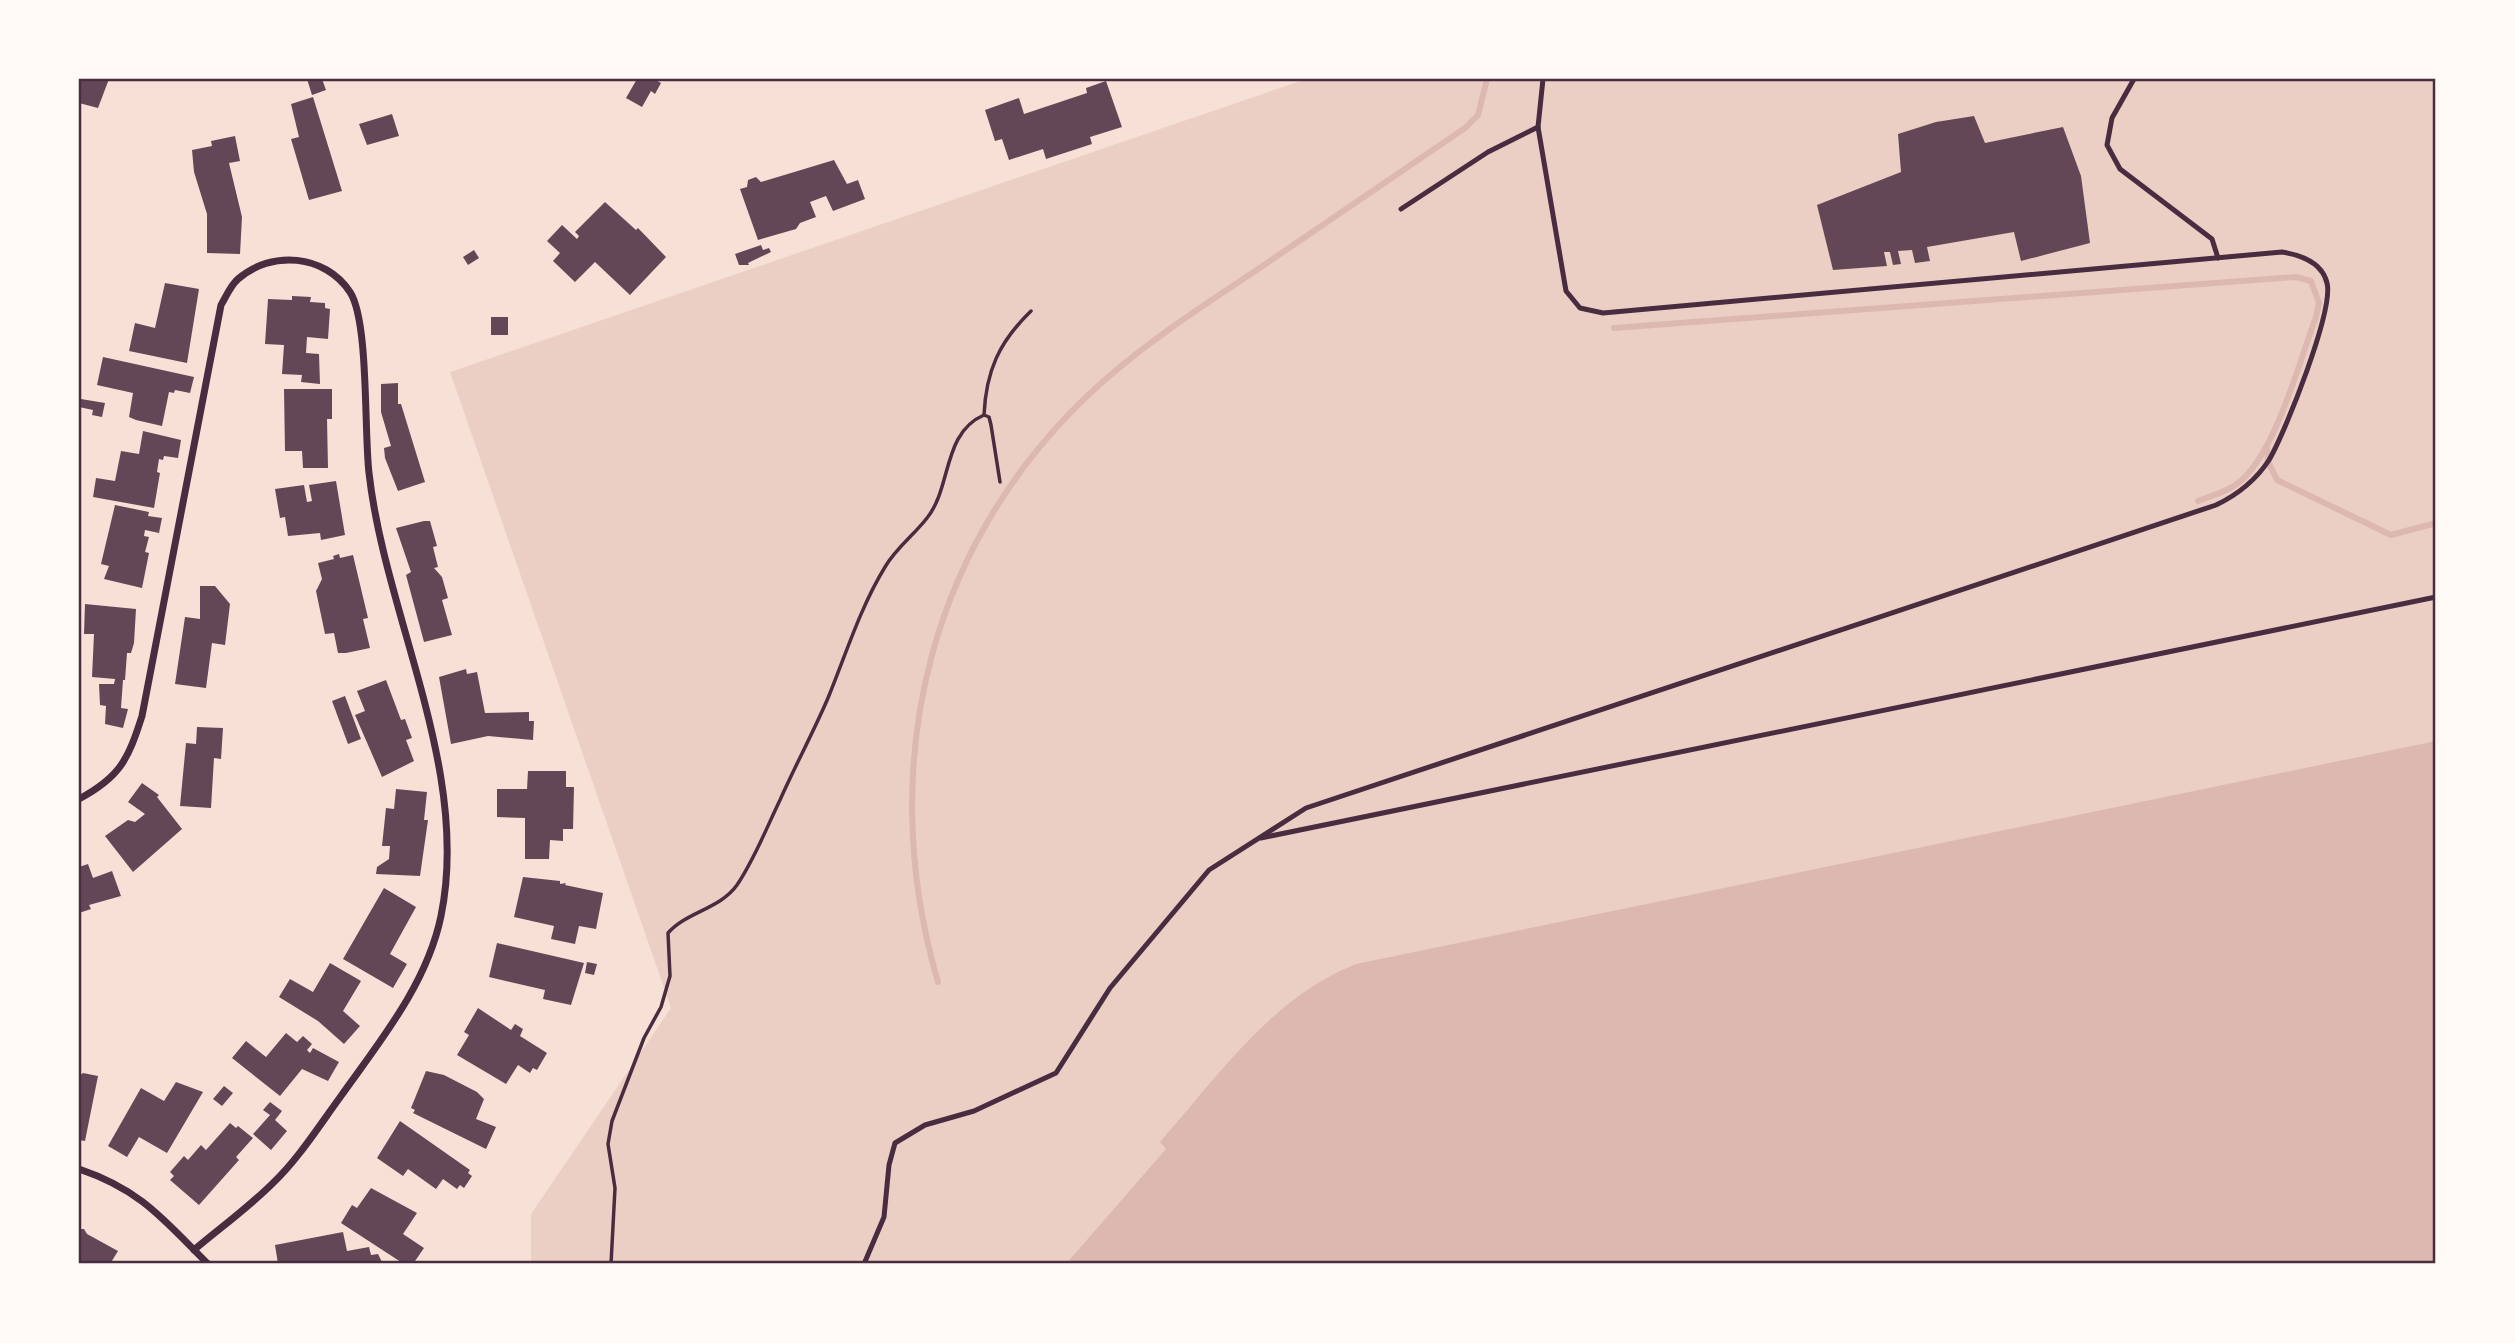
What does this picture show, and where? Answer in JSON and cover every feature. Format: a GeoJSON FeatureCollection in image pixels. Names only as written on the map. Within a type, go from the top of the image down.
{"type":"FeatureCollection","features":[{"type":"Feature","properties":{"kind":"street"},"geometry":{"type":"LineString","coordinates":[[79,799],[107,784],[130,752],[142,716],[221,305],[235,281],[257,266],[280,260],[311,262],[332,271],[351,293],[360,321],[371,492],[443,789],[448,854],[440,917],[421,973],[396,1019],[304,1147],[274,1182],[194,1250]]}},
{"type":"Feature","properties":{"kind":"street"},"geometry":{"type":"LineString","coordinates":[[79,1169],[132,1192],[208,1264]]}},
{"type":"Feature","properties":{"kind":"lane"},"geometry":{"type":"LineString","coordinates":[[863,1264],[884,1217],[889,1165],[895,1143],[925,1125],[974,1111],[1056,1073],[1110,988],[1209,870],[1306,808],[2216,505],[2234,496],[2268,461],[2321,330],[2329,296],[2327,280],[2317,265],[2300,255],[2282,252],[1603,313],[1580,308],[1566,291],[1538,127],[1544,79]]}},
{"type":"Feature","properties":{"kind":"lane"},"geometry":{"type":"LineString","coordinates":[[2134,79],[2112,118],[2108,145],[2119,169],[2212,239],[2218,258]]}},
{"type":"Feature","properties":{"kind":"lane"},"geometry":{"type":"LineString","coordinates":[[1401,209],[1488,152],[1538,127]]}},
{"type":"Feature","properties":{"kind":"lane"},"geometry":{"type":"LineString","coordinates":[[1255,840],[2436,597]]}},
{"type":"Feature","properties":{"kind":"path"},"geometry":{"type":"LineString","coordinates":[[985,415],[985,392],[994,358],[1009,332],[1031,311]]}},
{"type":"Feature","properties":{"kind":"path"},"geometry":{"type":"LineString","coordinates":[[985,415],[989,417],[992,425],[1000,482]]}},
{"type":"Feature","properties":{"kind":"path"},"geometry":{"type":"LineString","coordinates":[[611,1264],[615,1188],[608,1144],[612,1121],[667,986],[670,965],[668,933],[675,925],[721,900],[734,889],[756,856],[827,700],[872,590],[887,564],[927,518],[939,497],[962,430],[985,415]]}},
{"type":"Feature","properties":{"kind":"shaded area"},"geometry":{"type":"Polygon","coordinates":[[[1306,79],[2436,79],[2436,1264],[531,1264],[531,1214],[671,1008],[450,372],[1306,79]]]}},
{"type":"Feature","properties":{"kind":"shaded area"},"geometry":{"type":"Polygon","coordinates":[[[2436,741],[2436,1264],[1066,1264],[1166,1149],[1160,1142],[1248,1041],[1298,996],[1326,978],[1356,964],[2436,741]]]}},
{"type":"Feature","properties":{"kind":"building"},"geometry":{"type":"Polygon","coordinates":[[[79,79],[109,79],[98,108],[79,103],[79,79]]]}},
{"type":"Feature","properties":{"kind":"building"},"geometry":{"type":"Polygon","coordinates":[[[307,79],[322,79],[326,90],[312,95],[307,79]]]}},
{"type":"Feature","properties":{"kind":"building"},"geometry":{"type":"Polygon","coordinates":[[[637,79],[654,79],[661,83],[655,94],[651,91],[642,107],[626,98],[637,79]]]}},
{"type":"Feature","properties":{"kind":"building"},"geometry":{"type":"Polygon","coordinates":[[[1106,81],[1122,127],[1090,137],[1092,144],[1046,159],[1043,149],[1009,160],[1002,139],[995,141],[985,110],[1019,98],[1024,114],[1087,93],[1086,88],[1106,81]]]}},
{"type":"Feature","properties":{"kind":"building"},"geometry":{"type":"Polygon","coordinates":[[[313,97],[342,191],[309,200],[291,139],[299,137],[291,104],[313,97]]]}},
{"type":"Feature","properties":{"kind":"building"},"geometry":{"type":"Polygon","coordinates":[[[392,114],[399,136],[367,145],[359,124],[392,114]]]}},
{"type":"Feature","properties":{"kind":"building"},"geometry":{"type":"Polygon","coordinates":[[[1974,116],[1985,143],[2063,127],[2081,176],[2090,243],[2021,261],[2014,232],[1927,247],[1930,261],[1915,263],[1912,250],[1898,251],[1901,264],[1893,265],[1890,252],[1884,252],[1887,266],[1833,270],[1817,205],[1901,172],[1898,134],[1936,122],[1974,116]]]}},
{"type":"Feature","properties":{"kind":"building"},"geometry":{"type":"Polygon","coordinates":[[[235,136],[240,161],[229,163],[242,217],[240,254],[207,253],[207,214],[194,172],[192,150],[212,146],[211,141],[235,136]]]}},
{"type":"Feature","properties":{"kind":"building"},"geometry":{"type":"Polygon","coordinates":[[[834,160],[847,184],[858,180],[865,199],[833,211],[826,196],[810,202],[816,217],[800,223],[796,229],[758,240],[740,189],[747,187],[748,180],[756,177],[761,182],[834,160]]]}},
{"type":"Feature","properties":{"kind":"building"},"geometry":{"type":"Polygon","coordinates":[[[605,202],[636,230],[638,228],[666,257],[630,295],[595,262],[575,282],[553,261],[560,253],[547,241],[562,225],[577,239],[579,236],[575,232],[605,202]]]}},
{"type":"Feature","properties":{"kind":"building"},"geometry":{"type":"Polygon","coordinates":[[[761,245],[763,250],[769,248],[771,252],[748,263],[749,265],[739,265],[735,254],[761,245]]]}},
{"type":"Feature","properties":{"kind":"building"},"geometry":{"type":"Polygon","coordinates":[[[474,250],[479,258],[468,265],[463,257],[474,250]]]}},
{"type":"Feature","properties":{"kind":"building"},"geometry":{"type":"Polygon","coordinates":[[[165,283],[199,289],[187,363],[129,351],[135,323],[155,328],[165,283]]]}},
{"type":"Feature","properties":{"kind":"building"},"geometry":{"type":"Polygon","coordinates":[[[292,296],[311,297],[310,302],[325,303],[325,308],[330,309],[328,339],[307,337],[306,353],[319,354],[320,384],[301,382],[302,375],[282,374],[284,345],[265,344],[268,299],[292,300],[292,296]]]}},
{"type":"Feature","properties":{"kind":"building"},"geometry":{"type":"Polygon","coordinates":[[[491,317],[508,317],[508,335],[491,335],[491,317]]]}},
{"type":"Feature","properties":{"kind":"building"},"geometry":{"type":"Polygon","coordinates":[[[103,357],[194,377],[190,393],[175,390],[174,393],[169,392],[162,426],[136,420],[129,417],[133,393],[97,385],[103,357]]]}},
{"type":"Feature","properties":{"kind":"building"},"geometry":{"type":"Polygon","coordinates":[[[398,383],[398,404],[401,404],[425,482],[398,491],[385,458],[384,448],[391,446],[381,412],[381,384],[398,383]]]}},
{"type":"Feature","properties":{"kind":"building"},"geometry":{"type":"Polygon","coordinates":[[[284,389],[332,389],[332,419],[327,419],[328,468],[303,468],[302,451],[285,451],[284,389]]]}},
{"type":"Feature","properties":{"kind":"building"},"geometry":{"type":"Polygon","coordinates":[[[81,399],[105,403],[102,417],[92,415],[93,410],[79,407],[81,399]]]}},
{"type":"Feature","properties":{"kind":"building"},"geometry":{"type":"Polygon","coordinates":[[[143,431],[181,440],[178,458],[164,456],[163,460],[159,459],[157,472],[160,473],[154,508],[93,497],[96,478],[115,481],[121,451],[139,454],[143,431]]]}},
{"type":"Feature","properties":{"kind":"building"},"geometry":{"type":"Polygon","coordinates":[[[336,481],[345,535],[321,540],[320,533],[288,536],[285,517],[280,518],[275,489],[304,485],[307,502],[312,501],[309,485],[336,481]]]}},
{"type":"Feature","properties":{"kind":"building"},"geometry":{"type":"Polygon","coordinates":[[[115,505],[149,512],[148,516],[162,518],[159,533],[145,530],[144,536],[149,537],[145,552],[149,553],[142,588],[104,579],[109,566],[101,564],[115,505]]]}},
{"type":"Feature","properties":{"kind":"building"},"geometry":{"type":"Polygon","coordinates":[[[430,521],[437,546],[433,547],[438,567],[434,568],[442,577],[448,598],[442,600],[452,635],[424,642],[406,575],[411,572],[396,528],[430,521]]]}},
{"type":"Feature","properties":{"kind":"building"},"geometry":{"type":"Polygon","coordinates":[[[339,554],[340,558],[353,555],[368,618],[363,619],[370,648],[346,653],[338,653],[334,633],[325,634],[316,591],[322,579],[318,563],[334,559],[333,556],[339,554]]]}},
{"type":"Feature","properties":{"kind":"building"},"geometry":{"type":"Polygon","coordinates":[[[200,586],[215,586],[230,604],[225,645],[212,643],[206,688],[175,684],[185,617],[200,619],[200,586]]]}},
{"type":"Feature","properties":{"kind":"building"},"geometry":{"type":"Polygon","coordinates":[[[85,604],[136,609],[134,643],[131,653],[127,653],[123,680],[121,708],[128,709],[123,728],[105,724],[106,706],[100,705],[99,684],[114,684],[115,679],[92,677],[94,634],[84,634],[85,604]]]}},
{"type":"Feature","properties":{"kind":"building"},"geometry":{"type":"Polygon","coordinates":[[[466,669],[467,674],[477,672],[485,713],[529,712],[529,721],[534,721],[533,740],[488,736],[451,744],[439,677],[466,669]]]}},
{"type":"Feature","properties":{"kind":"building"},"geometry":{"type":"Polygon","coordinates":[[[386,680],[401,720],[405,719],[412,738],[406,740],[414,761],[382,777],[355,715],[365,711],[357,691],[386,680]]]}},
{"type":"Feature","properties":{"kind":"building"},"geometry":{"type":"Polygon","coordinates":[[[345,696],[361,739],[348,744],[332,701],[345,696]]]}},
{"type":"Feature","properties":{"kind":"building"},"geometry":{"type":"Polygon","coordinates":[[[197,727],[223,728],[221,759],[214,758],[211,808],[180,806],[186,743],[196,744],[197,727]]]}},
{"type":"Feature","properties":{"kind":"building"},"geometry":{"type":"Polygon","coordinates":[[[528,771],[566,771],[566,787],[574,787],[573,829],[563,829],[563,841],[550,840],[549,859],[525,859],[525,818],[497,817],[497,789],[527,789],[528,771]]]}},
{"type":"Feature","properties":{"kind":"building"},"geometry":{"type":"Polygon","coordinates":[[[142,783],[159,795],[157,797],[182,829],[133,872],[105,836],[128,820],[135,822],[145,814],[128,802],[142,783]]]}},
{"type":"Feature","properties":{"kind":"building"},"geometry":{"type":"Polygon","coordinates":[[[396,789],[427,792],[424,820],[428,820],[420,876],[376,874],[377,867],[389,859],[390,846],[382,846],[386,808],[394,809],[396,789]]]}},
{"type":"Feature","properties":{"kind":"building"},"geometry":{"type":"Polygon","coordinates":[[[88,864],[93,878],[112,871],[121,896],[89,905],[91,909],[79,913],[79,867],[88,864]]]}},
{"type":"Feature","properties":{"kind":"building"},"geometry":{"type":"Polygon","coordinates":[[[523,877],[560,881],[560,884],[566,883],[565,885],[603,893],[596,929],[579,926],[575,944],[551,939],[554,926],[514,917],[523,877]]]}},
{"type":"Feature","properties":{"kind":"building"},"geometry":{"type":"Polygon","coordinates":[[[384,888],[416,907],[390,954],[407,964],[393,988],[343,959],[384,888]]]}},
{"type":"Feature","properties":{"kind":"building"},"geometry":{"type":"Polygon","coordinates":[[[497,943],[584,963],[571,1005],[543,999],[545,990],[489,977],[497,943]]]}},
{"type":"Feature","properties":{"kind":"building"},"geometry":{"type":"Polygon","coordinates":[[[587,962],[597,964],[594,975],[585,973],[587,962]]]}},
{"type":"Feature","properties":{"kind":"building"},"geometry":{"type":"Polygon","coordinates":[[[330,963],[361,981],[343,1011],[360,1026],[344,1044],[318,1021],[279,997],[290,979],[313,992],[330,963]]]}},
{"type":"Feature","properties":{"kind":"building"},"geometry":{"type":"Polygon","coordinates":[[[478,1008],[511,1030],[515,1024],[523,1029],[520,1036],[547,1053],[537,1070],[533,1068],[530,1073],[518,1065],[506,1084],[457,1055],[469,1035],[464,1032],[478,1008]]]}},
{"type":"Feature","properties":{"kind":"building"},"geometry":{"type":"Polygon","coordinates":[[[286,1033],[297,1042],[303,1036],[312,1044],[307,1050],[310,1053],[313,1048],[339,1062],[328,1081],[302,1069],[280,1096],[232,1058],[246,1041],[266,1057],[286,1033]]]}},
{"type":"Feature","properties":{"kind":"building"},"geometry":{"type":"Polygon","coordinates":[[[426,1071],[444,1075],[477,1092],[484,1099],[476,1119],[496,1127],[486,1149],[413,1113],[415,1110],[411,1108],[426,1071]]]}},
{"type":"Feature","properties":{"kind":"building"},"geometry":{"type":"Polygon","coordinates":[[[83,1073],[98,1076],[85,1141],[79,1140],[79,1076],[83,1073]]]}},
{"type":"Feature","properties":{"kind":"building"},"geometry":{"type":"Polygon","coordinates":[[[176,1082],[203,1092],[167,1153],[139,1137],[127,1157],[108,1146],[141,1088],[164,1101],[176,1082]]]}},
{"type":"Feature","properties":{"kind":"building"},"geometry":{"type":"Polygon","coordinates":[[[224,1086],[233,1093],[222,1106],[213,1099],[224,1086]]]}},
{"type":"Feature","properties":{"kind":"building"},"geometry":{"type":"Polygon","coordinates":[[[270,1102],[282,1111],[275,1120],[287,1131],[271,1150],[253,1134],[270,1115],[263,1110],[270,1102]]]}},
{"type":"Feature","properties":{"kind":"building"},"geometry":{"type":"Polygon","coordinates":[[[400,1121],[470,1170],[468,1173],[472,1176],[464,1188],[460,1185],[457,1189],[443,1179],[436,1189],[408,1169],[403,1176],[377,1158],[400,1121]]]}},
{"type":"Feature","properties":{"kind":"building"},"geometry":{"type":"Polygon","coordinates":[[[230,1123],[253,1138],[236,1157],[239,1160],[199,1205],[170,1180],[174,1176],[170,1172],[184,1156],[188,1160],[201,1145],[206,1150],[230,1123]]]}},
{"type":"Feature","properties":{"kind":"building"},"geometry":{"type":"Polygon","coordinates":[[[371,1188],[417,1213],[403,1234],[424,1248],[413,1264],[404,1264],[341,1223],[352,1205],[357,1208],[371,1188]]]}},
{"type":"Feature","properties":{"kind":"building"},"geometry":{"type":"Polygon","coordinates":[[[79,1229],[84,1229],[87,1234],[118,1251],[110,1264],[79,1264],[79,1229]]]}},
{"type":"Feature","properties":{"kind":"building"},"geometry":{"type":"Polygon","coordinates":[[[343,1232],[347,1251],[369,1247],[371,1255],[378,1254],[383,1264],[278,1264],[275,1245],[343,1232]]]}},
{"type":"Feature","properties":{"kind":"waterway"},"geometry":{"type":"LineString","coordinates":[[938,982],[919,899],[912,816],[917,734],[932,654],[959,578],[997,506],[1047,439],[1107,378],[1184,319],[1465,128],[1478,115],[1487,79]]}},
{"type":"Feature","properties":{"kind":"waterway"},"geometry":{"type":"LineString","coordinates":[[1614,328],[2296,277],[2311,281],[2319,303],[2316,317],[2274,431],[2251,471],[2237,484],[2198,501]]}},
{"type":"Feature","properties":{"kind":"waterway"},"geometry":{"type":"LineString","coordinates":[[2267,448],[2268,461],[2277,480],[2391,535],[2436,523]]}}]}
